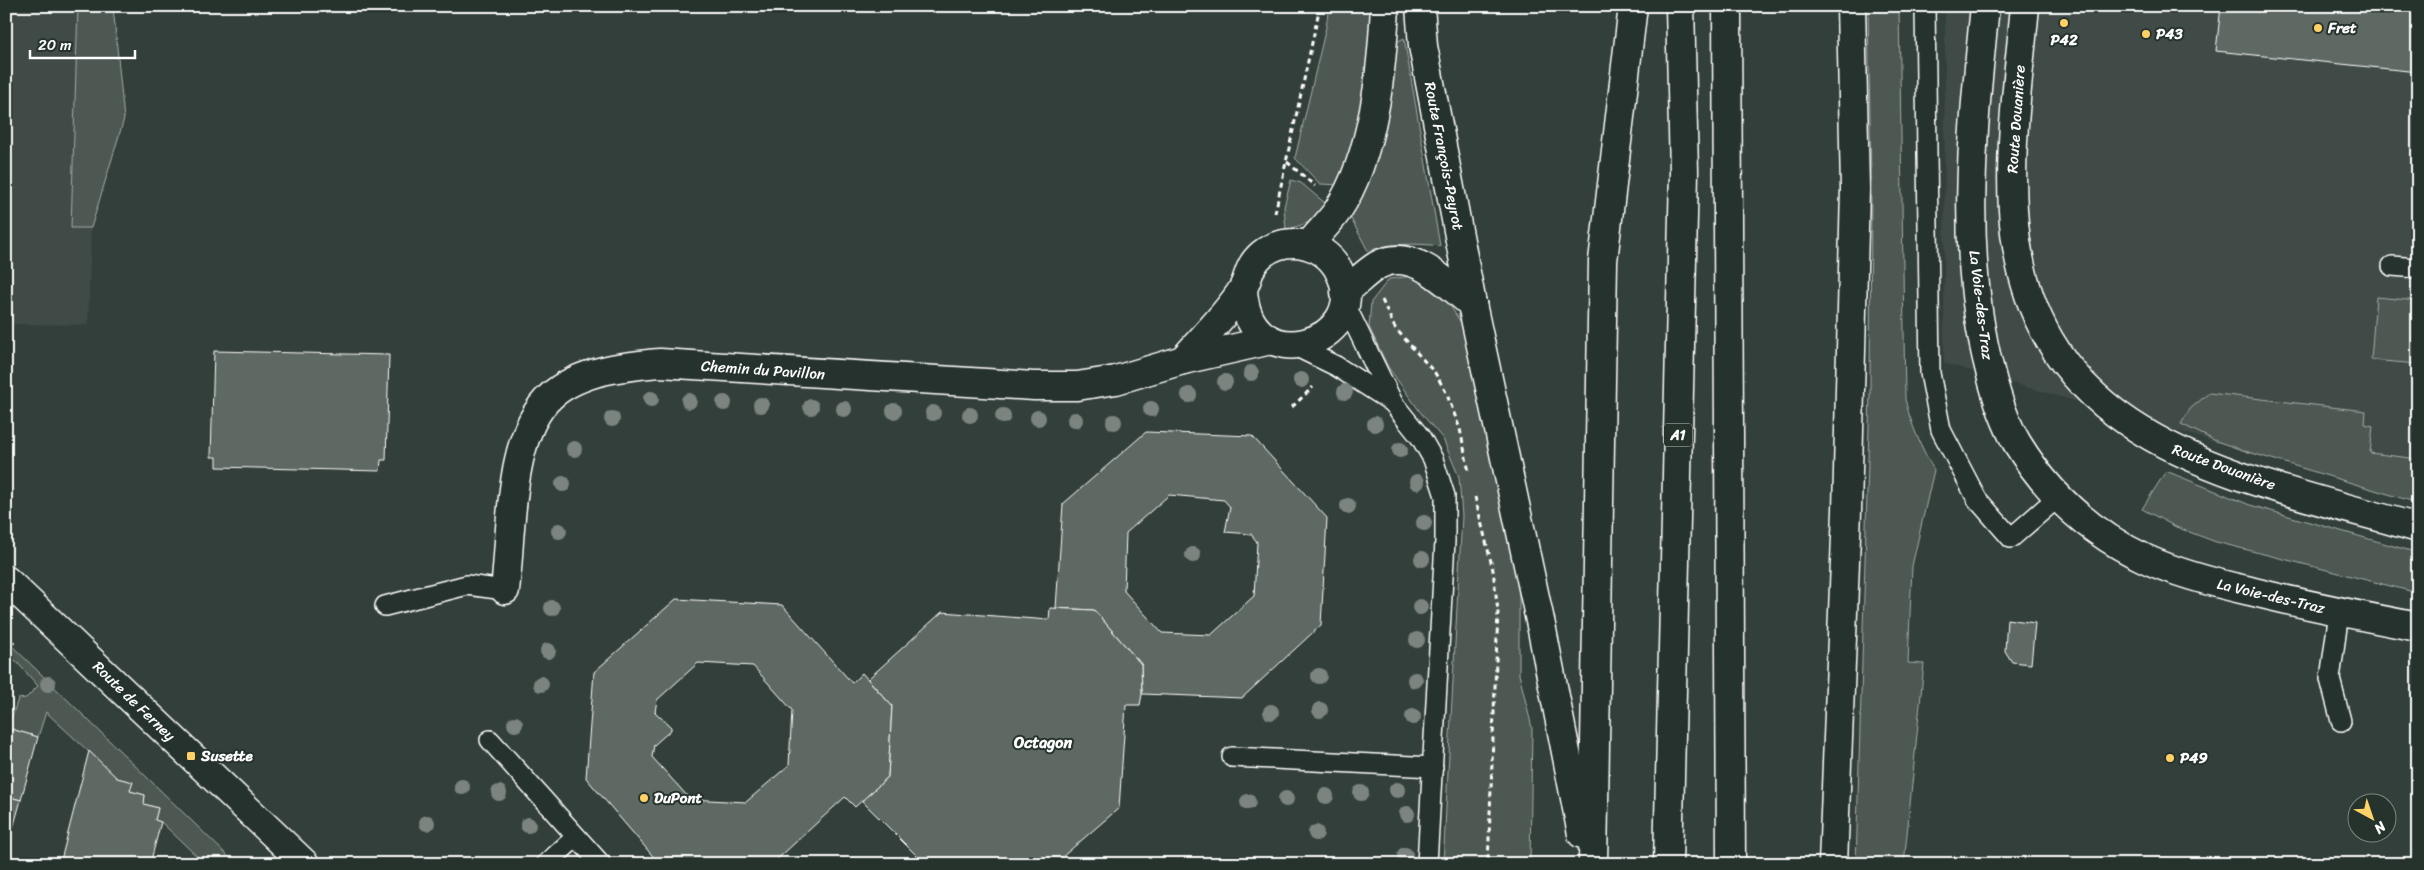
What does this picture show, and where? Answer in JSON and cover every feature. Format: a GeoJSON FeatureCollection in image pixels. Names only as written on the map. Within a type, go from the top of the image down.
{"type":"FeatureCollection","features":[{"type":"Feature","properties":{"kind":"main road"},"geometry":{"type":"LineString","coordinates":[[1309,245],[1338,209],[1360,164],[1372,119],[1383,51],[1385,6]]}},
{"type":"Feature","properties":{"kind":"main road","name":"Route François-Peyrot"},"geometry":{"type":"LineString","coordinates":[[1420,6],[1423,46],[1472,304],[1542,630],[1587,864]]}},
{"type":"Feature","properties":{"kind":"main road"},"geometry":{"type":"LineString","coordinates":[[1593,864],[1603,261],[1633,6]]}},
{"type":"Feature","properties":{"kind":"main road","name":"A1"},"geometry":{"type":"LineString","coordinates":[[1668,864],[1684,172],[1680,6]]}},
{"type":"Feature","properties":{"kind":"main road"},"geometry":{"type":"LineString","coordinates":[[1727,6],[1731,864]]}},
{"type":"Feature","properties":{"kind":"main road"},"geometry":{"type":"LineString","coordinates":[[1833,864],[1847,511],[1855,190],[1851,6]]}},
{"type":"Feature","properties":{"kind":"main road","name":"La Voie-des-Traz"},"geometry":{"type":"LineString","coordinates":[[1985,6],[1974,115],[1973,248],[1981,330],[1996,392],[2006,420],[2017,442],[2058,497],[2092,529],[2154,562],[2197,578],[2339,612],[2418,627]]}},
{"type":"Feature","properties":{"kind":"main road","name":"Route Douanière"},"geometry":{"type":"LineString","coordinates":[[2026,6],[2016,104],[2012,182],[2015,234],[2026,290],[2047,337],[2065,365],[2079,382],[2117,416],[2174,450],[2232,473],[2418,528]]}},
{"type":"Feature","properties":{"kind":"main road"},"geometry":{"type":"LineString","coordinates":[[1285,244],[1309,245],[1323,252],[1334,263],[1342,276],[1345,298],[1338,320],[1327,334],[1312,343],[1283,343],[1258,332],[1249,320],[1243,305],[1243,289],[1252,264],[1273,247],[1285,244]]}},
{"type":"Feature","properties":{"kind":"main road"},"geometry":{"type":"LineString","coordinates":[[1345,298],[1379,264],[1397,261],[1410,262],[1429,270],[1472,304]]}},
{"type":"Feature","properties":{"kind":"main road"},"geometry":{"type":"LineString","coordinates":[[1182,360],[1243,289]]}},
{"type":"Feature","properties":{"kind":"main road","name":"Chemin du Pavillon"},"geometry":{"type":"LineString","coordinates":[[505,590],[519,459],[526,431],[552,395],[574,381],[626,366],[660,363],[1034,386],[1077,386],[1116,380],[1182,360],[1283,343]]}},
{"type":"Feature","properties":{"kind":"main road","name":"Route de Ferney"},"geometry":{"type":"LineString","coordinates":[[6,580],[305,864]]}},
{"type":"Feature","properties":{"kind":"lane"},"geometry":{"type":"LineString","coordinates":[[1925,6],[1930,373],[1941,430],[1977,499],[2011,538],[2058,497]]}},
{"type":"Feature","properties":{"kind":"lane"},"geometry":{"type":"LineString","coordinates":[[2392,266],[2418,268]]}},
{"type":"Feature","properties":{"kind":"lane"},"geometry":{"type":"LineString","coordinates":[[1345,298],[1393,403],[1421,438],[1433,459],[1445,496],[1445,541],[1427,864]]}},
{"type":"Feature","properties":{"kind":"lane"},"geometry":{"type":"LineString","coordinates":[[1283,343],[1336,366],[1393,403]]}},
{"type":"Feature","properties":{"kind":"lane"},"geometry":{"type":"LineString","coordinates":[[385,606],[467,585],[505,590]]}},
{"type":"Feature","properties":{"kind":"lane"},"geometry":{"type":"LineString","coordinates":[[2339,612],[2330,679],[2340,721]]}},
{"type":"Feature","properties":{"kind":"lane"},"geometry":{"type":"LineString","coordinates":[[490,740],[601,864]]}},
{"type":"Feature","properties":{"kind":"lane"},"geometry":{"type":"LineString","coordinates":[[1232,757],[1433,767]]}},
{"type":"Feature","properties":{"kind":"lane"},"geometry":{"type":"LineString","coordinates":[[546,864],[576,837]]}},
{"type":"Feature","properties":{"kind":"path"},"geometry":{"type":"LineString","coordinates":[[1273,247],[1270,232],[1320,6]]}},
{"type":"Feature","properties":{"kind":"path"},"geometry":{"type":"LineString","coordinates":[[1395,328],[1435,373],[1446,392],[1460,429],[1469,475]]}},
{"type":"Feature","properties":{"kind":"path"},"geometry":{"type":"LineString","coordinates":[[1292,407],[1312,387]]}},
{"type":"Feature","properties":{"kind":"path"},"geometry":{"type":"LineString","coordinates":[[1474,494],[1493,570],[1498,611],[1488,864]]}},
{"type":"Feature","properties":{"kind":"path"},"geometry":{"type":"LineString","coordinates":[[6,651],[14,641]]}},
{"type":"Feature","properties":{"kind":"shaded area"},"geometry":{"type":"Polygon","coordinates":[[[6,6],[78,6],[71,227],[91,228],[88,325],[6,324],[6,6]]]}},
{"type":"Feature","properties":{"kind":"shaded area"},"geometry":{"type":"Polygon","coordinates":[[[78,6],[113,6],[124,119],[91,228],[71,228],[78,6]]]}},
{"type":"Feature","properties":{"kind":"shaded area"},"geometry":{"type":"Polygon","coordinates":[[[1329,6],[1373,6],[1362,125],[1340,185],[1320,184],[1295,158],[1326,27],[1329,6]]]}},
{"type":"Feature","properties":{"kind":"shaded area"},"geometry":{"type":"Polygon","coordinates":[[[1868,6],[1899,6],[1905,399],[1917,436],[1934,470],[1912,566],[1908,663],[1924,664],[1904,864],[1856,864],[1870,393],[1871,177],[1868,6]]]}},
{"type":"Feature","properties":{"kind":"shaded area"},"geometry":{"type":"Polygon","coordinates":[[[1945,6],[2418,6],[2418,501],[1944,363],[1945,6]]]}},
{"type":"Feature","properties":{"kind":"shaded area"},"geometry":{"type":"Polygon","coordinates":[[[1404,38],[1440,246],[1404,244],[1368,251],[1348,213],[1393,44],[1404,38]]]}},
{"type":"Feature","properties":{"kind":"shaded area"},"geometry":{"type":"Polygon","coordinates":[[[1291,180],[1301,183],[1325,203],[1326,209],[1307,223],[1286,230],[1284,207],[1291,180]]]}},
{"type":"Feature","properties":{"kind":"shaded area"},"geometry":{"type":"Polygon","coordinates":[[[1412,276],[1449,304],[1474,343],[1519,590],[1519,674],[1532,728],[1530,864],[1443,864],[1462,516],[1459,477],[1443,439],[1421,413],[1388,367],[1369,327],[1371,302],[1389,279],[1412,276]]]}},
{"type":"Feature","properties":{"kind":"shaded area"},"geometry":{"type":"Polygon","coordinates":[[[2376,297],[2418,301],[2418,364],[2371,360],[2376,297]]]}},
{"type":"Feature","properties":{"kind":"shaded area"},"geometry":{"type":"Polygon","coordinates":[[[2209,393],[2366,411],[2365,424],[2373,426],[2370,453],[2418,459],[2418,503],[2245,451],[2216,441],[2181,424],[2190,409],[2209,393]]]}},
{"type":"Feature","properties":{"kind":"shaded area"},"geometry":{"type":"Polygon","coordinates":[[[2166,471],[2250,505],[2418,553],[2418,593],[2216,542],[2176,527],[2142,509],[2166,471]]]}},
{"type":"Feature","properties":{"kind":"shaded area"},"geometry":{"type":"Polygon","coordinates":[[[6,640],[236,864],[205,864],[161,822],[155,820],[158,808],[144,804],[145,795],[130,791],[132,782],[117,778],[46,712],[38,737],[8,728],[18,699],[26,698],[38,686],[16,661],[6,655],[6,640]]]}},
{"type":"Feature","properties":{"kind":"building","name":"Fret"},"geometry":{"type":"Polygon","coordinates":[[[2221,6],[2418,6],[2418,72],[2216,51],[2221,6]]]}},
{"type":"Feature","properties":{"kind":"building"},"geometry":{"type":"Polygon","coordinates":[[[214,351],[389,355],[386,460],[381,460],[380,471],[217,467],[217,457],[211,457],[214,351]]]}},
{"type":"Feature","properties":{"kind":"building"},"geometry":{"type":"Polygon","coordinates":[[[1146,432],[1252,436],[1327,518],[1321,625],[1242,698],[1142,694],[1141,664],[1094,610],[1056,608],[1063,504],[1146,432]],[[1169,495],[1126,533],[1124,591],[1162,633],[1211,635],[1254,596],[1257,542],[1251,534],[1225,532],[1230,507],[1224,500],[1169,495]]]}},
{"type":"Feature","properties":{"kind":"building"},"geometry":{"type":"Polygon","coordinates":[[[676,599],[782,605],[852,683],[862,673],[892,706],[888,777],[855,807],[845,797],[772,864],[657,861],[586,778],[594,672],[676,599]],[[698,663],[657,700],[655,712],[671,727],[671,730],[654,745],[652,757],[690,799],[746,802],[789,765],[792,710],[753,666],[698,663]]]}},
{"type":"Feature","properties":{"kind":"building"},"geometry":{"type":"Polygon","coordinates":[[[1050,608],[1094,610],[1141,664],[1142,694],[1140,705],[1126,705],[1119,808],[1054,864],[925,864],[862,801],[888,777],[892,706],[868,679],[942,612],[1049,620],[1050,608]]]}},
{"type":"Feature","properties":{"kind":"building"},"geometry":{"type":"Polygon","coordinates":[[[2007,619],[2035,623],[2031,664],[2012,662],[2005,651],[2007,619]]]}},
{"type":"Feature","properties":{"kind":"building"},"geometry":{"type":"Polygon","coordinates":[[[8,728],[38,737],[21,800],[6,796],[6,736],[8,728]]]}},
{"type":"Feature","properties":{"kind":"building"},"geometry":{"type":"Polygon","coordinates":[[[89,751],[117,778],[133,782],[130,791],[145,795],[144,804],[158,808],[155,820],[161,822],[150,864],[60,864],[89,751]]]}},
{"type":"Feature","properties":{"kind":"building"},"geometry":{"type":"Polygon","coordinates":[[[6,796],[21,800],[6,853],[6,796]]]}},
{"type":"Feature","properties":{"kind":"place","name":"P42"},"geometry":{"type":"Point","coordinates":[2064,23]}},
{"type":"Feature","properties":{"kind":"place","name":"Fret"},"geometry":{"type":"Point","coordinates":[2318,28]}},
{"type":"Feature","properties":{"kind":"place","name":"P43"},"geometry":{"type":"Point","coordinates":[2146,34]}},
{"type":"Feature","properties":{"kind":"place","name":"Susette"},"geometry":{"type":"Point","coordinates":[191,756]}},
{"type":"Feature","properties":{"kind":"place","name":"P49"},"geometry":{"type":"Point","coordinates":[2170,758]}},
{"type":"Feature","properties":{"kind":"place","name":"DuPont"},"geometry":{"type":"Point","coordinates":[644,798]}},
{"type":"Feature","properties":{"kind":"district","name":"Octagon"},"geometry":{"type":"Point","coordinates":[1043,742]}}]}
